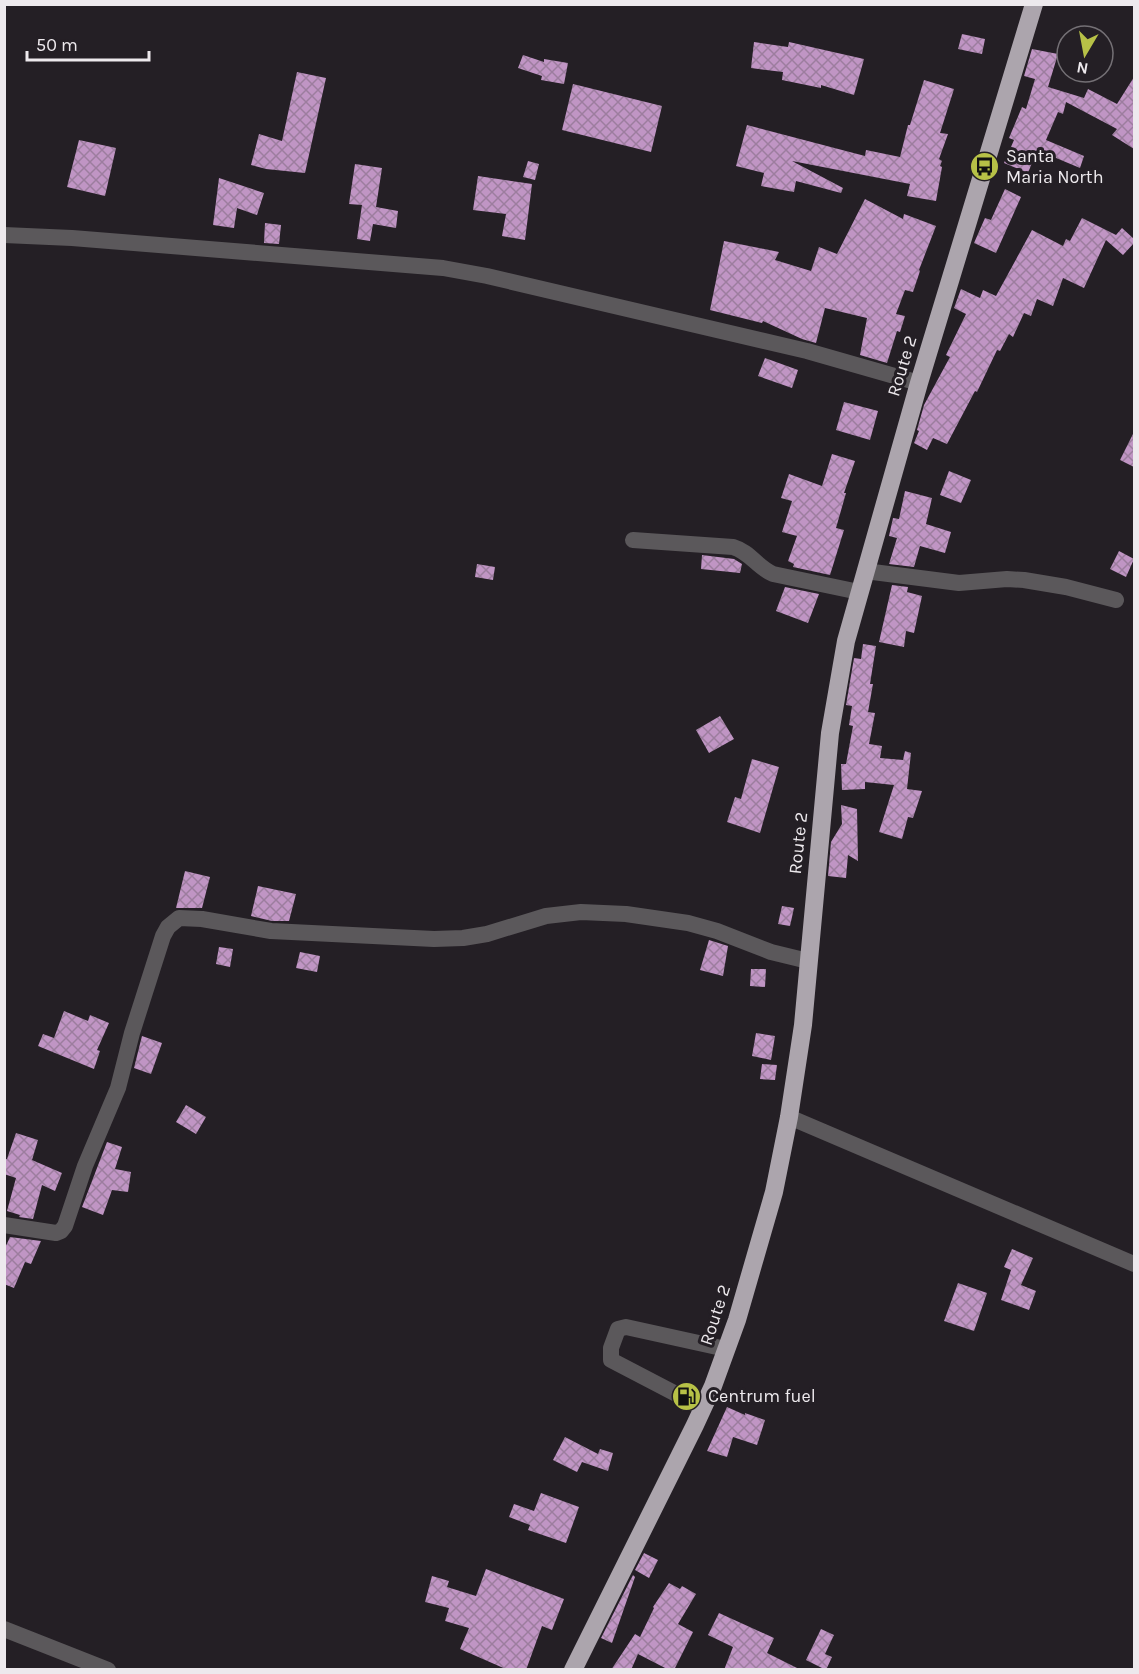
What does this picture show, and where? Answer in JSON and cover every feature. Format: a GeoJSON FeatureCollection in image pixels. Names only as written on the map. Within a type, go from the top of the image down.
{"type":"FeatureCollection","features":[{"type":"Feature","properties":{"kind":"highway","name":"Route 2"},"geometry":{"type":"LineString","coordinates":[[573,1670],[703,1408],[737,1320],[774,1192],[802,1036],[830,733],[846,641],[919,383],[1034,4]]}},
{"type":"Feature","properties":{"kind":"street"},"geometry":{"type":"LineString","coordinates":[[4,235],[72,238],[443,268],[487,276],[807,351],[919,383]]}},
{"type":"Feature","properties":{"kind":"street"},"geometry":{"type":"LineString","coordinates":[[633,540],[733,547],[745,551],[762,568],[773,574],[859,592]]}},
{"type":"Feature","properties":{"kind":"street"},"geometry":{"type":"LineString","coordinates":[[865,571],[958,583],[1006,579],[1024,580],[1066,587],[1116,600]]}},
{"type":"Feature","properties":{"kind":"street"},"geometry":{"type":"LineString","coordinates":[[4,1225],[56,1233],[65,1226],[85,1166],[118,1088],[132,1033],[163,936],[168,927],[179,918],[202,919],[271,931],[434,939],[488,934],[546,916],[580,912],[626,914],[688,923],[717,931],[771,952],[808,961]]}},
{"type":"Feature","properties":{"kind":"street"},"geometry":{"type":"LineString","coordinates":[[789,1117],[1134,1264]]}},
{"type":"Feature","properties":{"kind":"street"},"geometry":{"type":"LineString","coordinates":[[703,1408],[611,1360],[611,1348],[618,1329],[626,1327],[726,1349]]}},
{"type":"Feature","properties":{"kind":"street"},"geometry":{"type":"LineString","coordinates":[[4,1629],[108,1670]]}},
{"type":"Feature","properties":{"kind":"building"},"geometry":{"type":"Polygon","coordinates":[[[962,34],[985,39],[982,54],[958,49],[962,34]]]}},
{"type":"Feature","properties":{"kind":"building"},"geometry":{"type":"Polygon","coordinates":[[[754,42],[788,47],[789,42],[864,59],[854,95],[821,85],[821,88],[782,80],[783,72],[751,68],[754,42]]]}},
{"type":"Feature","properties":{"kind":"building"},"geometry":{"type":"Polygon","coordinates":[[[1032,49],[1055,53],[1055,64],[1048,87],[1084,98],[1088,89],[1117,104],[1134,77],[1134,149],[1112,135],[1117,129],[1066,102],[1063,114],[1058,112],[1046,140],[1084,156],[1080,168],[1037,150],[1028,173],[1004,163],[1014,140],[1009,138],[1022,107],[1026,109],[1035,79],[1024,76],[1032,49]]]}},
{"type":"Feature","properties":{"kind":"building"},"geometry":{"type":"Polygon","coordinates":[[[523,55],[544,62],[544,59],[568,63],[564,84],[541,80],[542,76],[518,68],[523,55]]]}},
{"type":"Feature","properties":{"kind":"building"},"geometry":{"type":"Polygon","coordinates":[[[297,72],[326,78],[305,173],[251,165],[259,134],[282,141],[297,72]]]}},
{"type":"Feature","properties":{"kind":"building"},"geometry":{"type":"Polygon","coordinates":[[[924,80],[954,89],[940,133],[948,134],[939,159],[942,161],[940,166],[942,167],[936,201],[907,196],[910,184],[792,161],[843,188],[841,193],[796,181],[794,192],[761,186],[764,173],[736,166],[747,125],[865,156],[866,150],[900,157],[908,125],[910,125],[924,80]]]}},
{"type":"Feature","properties":{"kind":"building"},"geometry":{"type":"Polygon","coordinates":[[[573,84],[662,106],[651,152],[562,130],[573,84]]]}},
{"type":"Feature","properties":{"kind":"building"},"geometry":{"type":"Polygon","coordinates":[[[79,140],[116,148],[105,196],[67,187],[79,140]]]}},
{"type":"Feature","properties":{"kind":"building"},"geometry":{"type":"Polygon","coordinates":[[[528,161],[539,164],[535,180],[523,177],[528,161]]]}},
{"type":"Feature","properties":{"kind":"building"},"geometry":{"type":"Polygon","coordinates":[[[355,164],[382,168],[376,207],[398,211],[396,228],[373,224],[370,241],[357,239],[362,205],[349,204],[355,164]]]}},
{"type":"Feature","properties":{"kind":"building"},"geometry":{"type":"Polygon","coordinates":[[[478,176],[532,184],[525,240],[502,236],[506,214],[473,210],[478,176]]]}},
{"type":"Feature","properties":{"kind":"building"},"geometry":{"type":"Polygon","coordinates":[[[219,178],[264,193],[257,215],[237,208],[234,228],[213,225],[219,178]]]}},
{"type":"Feature","properties":{"kind":"building"},"geometry":{"type":"Polygon","coordinates":[[[1005,189],[1021,197],[996,253],[974,243],[985,218],[991,220],[1005,189]]]}},
{"type":"Feature","properties":{"kind":"building"},"geometry":{"type":"Polygon","coordinates":[[[865,199],[903,219],[904,214],[936,226],[913,292],[905,290],[896,314],[905,316],[900,332],[897,331],[887,363],[860,355],[867,318],[825,308],[816,343],[763,321],[762,323],[710,310],[724,241],[779,252],[775,260],[811,271],[819,247],[837,254],[865,199]]]}},
{"type":"Feature","properties":{"kind":"building"},"geometry":{"type":"Polygon","coordinates":[[[1082,218],[1116,235],[1122,228],[1134,239],[1134,243],[1123,255],[1106,240],[1084,288],[1063,278],[1053,306],[1037,299],[1031,316],[1024,313],[1013,337],[1009,334],[1000,351],[997,350],[977,392],[975,391],[947,444],[933,438],[927,450],[914,443],[924,405],[950,357],[946,355],[966,314],[954,308],[961,289],[980,298],[983,290],[996,296],[1032,230],[1063,246],[1066,239],[1070,241],[1082,218]]]}},
{"type":"Feature","properties":{"kind":"building"},"geometry":{"type":"Polygon","coordinates":[[[265,223],[281,225],[279,244],[264,243],[265,223]]]}},
{"type":"Feature","properties":{"kind":"building"},"geometry":{"type":"Polygon","coordinates":[[[765,358],[798,370],[792,388],[758,376],[765,358]]]}},
{"type":"Feature","properties":{"kind":"building"},"geometry":{"type":"Polygon","coordinates":[[[844,402],[878,411],[870,440],[836,430],[844,402]]]}},
{"type":"Feature","properties":{"kind":"building"},"geometry":{"type":"Polygon","coordinates":[[[1134,432],[1134,467],[1120,460],[1134,432]]]}},
{"type":"Feature","properties":{"kind":"building"},"geometry":{"type":"Polygon","coordinates":[[[832,454],[855,461],[844,493],[846,493],[836,528],[844,530],[830,575],[793,567],[794,564],[788,561],[797,536],[782,532],[792,501],[781,498],[789,474],[822,486],[832,454]]]}},
{"type":"Feature","properties":{"kind":"building"},"geometry":{"type":"Polygon","coordinates":[[[949,471],[971,480],[961,503],[940,495],[949,471]]]}},
{"type":"Feature","properties":{"kind":"building"},"geometry":{"type":"Polygon","coordinates":[[[905,491],[932,498],[926,524],[951,532],[945,553],[920,546],[914,567],[889,564],[897,538],[889,536],[893,518],[899,519],[905,491]]]}},
{"type":"Feature","properties":{"kind":"building"},"geometry":{"type":"Polygon","coordinates":[[[1119,551],[1134,559],[1126,577],[1110,569],[1119,551]]]}},
{"type":"Feature","properties":{"kind":"building"},"geometry":{"type":"Polygon","coordinates":[[[702,555],[734,559],[742,564],[740,573],[701,569],[702,555]]]}},
{"type":"Feature","properties":{"kind":"building"},"geometry":{"type":"Polygon","coordinates":[[[477,564],[495,567],[493,580],[475,577],[477,564]]]}},
{"type":"Feature","properties":{"kind":"building"},"geometry":{"type":"Polygon","coordinates":[[[892,585],[908,587],[907,592],[922,596],[914,633],[906,631],[904,647],[879,642],[892,585]]]}},
{"type":"Feature","properties":{"kind":"building"},"geometry":{"type":"Polygon","coordinates":[[[785,587],[819,594],[808,623],[776,611],[785,587]]]}},
{"type":"Feature","properties":{"kind":"building"},"geometry":{"type":"Polygon","coordinates":[[[863,644],[876,646],[868,712],[875,713],[869,744],[882,746],[880,758],[903,760],[905,751],[911,753],[907,789],[922,791],[913,818],[908,817],[902,839],[879,832],[894,785],[865,782],[865,789],[842,790],[841,764],[846,764],[853,726],[849,725],[852,706],[846,705],[854,658],[861,659],[863,644]]]}},
{"type":"Feature","properties":{"kind":"building"},"geometry":{"type":"Polygon","coordinates":[[[720,716],[734,739],[709,753],[696,730],[720,716]]]}},
{"type":"Feature","properties":{"kind":"building"},"geometry":{"type":"Polygon","coordinates":[[[752,759],[779,767],[760,833],[727,822],[735,797],[741,799],[752,759]]]}},
{"type":"Feature","properties":{"kind":"building"},"geometry":{"type":"Polygon","coordinates":[[[841,805],[857,809],[858,861],[848,855],[846,878],[828,876],[831,842],[842,824],[841,805]]]}},
{"type":"Feature","properties":{"kind":"building"},"geometry":{"type":"Polygon","coordinates":[[[185,871],[210,877],[202,908],[176,908],[185,871]]]}},
{"type":"Feature","properties":{"kind":"building"},"geometry":{"type":"Polygon","coordinates":[[[258,886],[296,894],[289,921],[272,921],[251,916],[258,886]]]}},
{"type":"Feature","properties":{"kind":"building"},"geometry":{"type":"Polygon","coordinates":[[[782,906],[794,908],[790,926],[778,924],[782,906]]]}},
{"type":"Feature","properties":{"kind":"building"},"geometry":{"type":"Polygon","coordinates":[[[709,940],[728,946],[723,976],[700,970],[709,940]]]}},
{"type":"Feature","properties":{"kind":"building"},"geometry":{"type":"Polygon","coordinates":[[[219,947],[233,949],[230,967],[216,964],[219,947]]]}},
{"type":"Feature","properties":{"kind":"building"},"geometry":{"type":"Polygon","coordinates":[[[300,952],[320,956],[317,972],[296,968],[300,952]]]}},
{"type":"Feature","properties":{"kind":"building"},"geometry":{"type":"Polygon","coordinates":[[[751,969],[766,969],[765,987],[750,986],[751,969]]]}},
{"type":"Feature","properties":{"kind":"building"},"geometry":{"type":"Polygon","coordinates":[[[64,1011],[88,1021],[90,1015],[109,1023],[97,1050],[100,1051],[94,1069],[38,1046],[43,1034],[54,1038],[64,1011]]]}},
{"type":"Feature","properties":{"kind":"building"},"geometry":{"type":"Polygon","coordinates":[[[756,1033],[775,1036],[771,1060],[752,1056],[756,1033]]]}},
{"type":"Feature","properties":{"kind":"building"},"geometry":{"type":"Polygon","coordinates":[[[142,1036],[162,1043],[151,1074],[134,1068],[142,1036]]]}},
{"type":"Feature","properties":{"kind":"building"},"geometry":{"type":"Polygon","coordinates":[[[762,1064],[777,1065],[775,1080],[760,1079],[762,1064]]]}},
{"type":"Feature","properties":{"kind":"building"},"geometry":{"type":"Polygon","coordinates":[[[186,1105],[206,1117],[196,1134],[176,1122],[186,1105]]]}},
{"type":"Feature","properties":{"kind":"building"},"geometry":{"type":"Polygon","coordinates":[[[16,1133],[38,1140],[32,1160],[62,1173],[55,1191],[42,1185],[33,1219],[19,1217],[20,1215],[7,1211],[16,1178],[4,1174],[4,1159],[7,1159],[16,1133]]]}},
{"type":"Feature","properties":{"kind":"building"},"geometry":{"type":"Polygon","coordinates":[[[107,1142],[122,1147],[115,1169],[131,1172],[128,1192],[112,1190],[103,1215],[82,1207],[107,1142]]]}},
{"type":"Feature","properties":{"kind":"building"},"geometry":{"type":"Polygon","coordinates":[[[10,1237],[41,1241],[31,1264],[25,1262],[14,1288],[4,1284],[4,1250],[10,1237]]]}},
{"type":"Feature","properties":{"kind":"building"},"geometry":{"type":"Polygon","coordinates":[[[1012,1249],[1033,1258],[1021,1285],[1036,1291],[1029,1310],[1001,1300],[1011,1270],[1004,1267],[1012,1249]]]}},
{"type":"Feature","properties":{"kind":"building"},"geometry":{"type":"Polygon","coordinates":[[[958,1283],[987,1293],[974,1331],[944,1321],[958,1283]]]}},
{"type":"Feature","properties":{"kind":"building"},"geometry":{"type":"Polygon","coordinates":[[[727,1407],[765,1420],[757,1445],[733,1437],[727,1457],[707,1451],[727,1407]]]}},
{"type":"Feature","properties":{"kind":"building"},"geometry":{"type":"Polygon","coordinates":[[[565,1437],[598,1454],[600,1449],[613,1453],[608,1471],[582,1462],[577,1472],[553,1460],[565,1437]]]}},
{"type":"Feature","properties":{"kind":"building"},"geometry":{"type":"Polygon","coordinates":[[[541,1493],[579,1507],[566,1543],[528,1530],[530,1525],[509,1517],[514,1504],[534,1511],[541,1493]]]}},
{"type":"Feature","properties":{"kind":"building"},"geometry":{"type":"Polygon","coordinates":[[[644,1553],[658,1560],[649,1578],[635,1570],[644,1553]]]}},
{"type":"Feature","properties":{"kind":"building"},"geometry":{"type":"Polygon","coordinates":[[[486,1569],[564,1599],[552,1630],[542,1626],[526,1670],[508,1670],[460,1649],[469,1628],[445,1621],[449,1608],[425,1602],[432,1576],[449,1581],[447,1587],[476,1596],[486,1569]]]}},
{"type":"Feature","properties":{"kind":"building"},"geometry":{"type":"Polygon","coordinates":[[[633,1575],[635,1577],[612,1643],[601,1638],[633,1575]]]}},
{"type":"Feature","properties":{"kind":"building"},"geometry":{"type":"Polygon","coordinates":[[[669,1583],[680,1589],[682,1586],[696,1594],[678,1624],[693,1632],[674,1670],[669,1670],[638,1654],[631,1670],[611,1670],[635,1634],[640,1637],[653,1607],[669,1583]]]}},
{"type":"Feature","properties":{"kind":"building"},"geometry":{"type":"Polygon","coordinates":[[[719,1613],[774,1638],[767,1653],[801,1670],[724,1670],[733,1647],[708,1635],[719,1613]]]}},
{"type":"Feature","properties":{"kind":"building"},"geometry":{"type":"Polygon","coordinates":[[[821,1629],[834,1635],[825,1654],[832,1657],[826,1670],[806,1660],[821,1629]]]}},
{"type":"Feature","properties":{"kind":"place","name":"Santa Maria North"},"geometry":{"type":"Point","coordinates":[985,166]}},
{"type":"Feature","properties":{"kind":"place","name":"Centrum fuel"},"geometry":{"type":"Point","coordinates":[687,1396]}}]}
